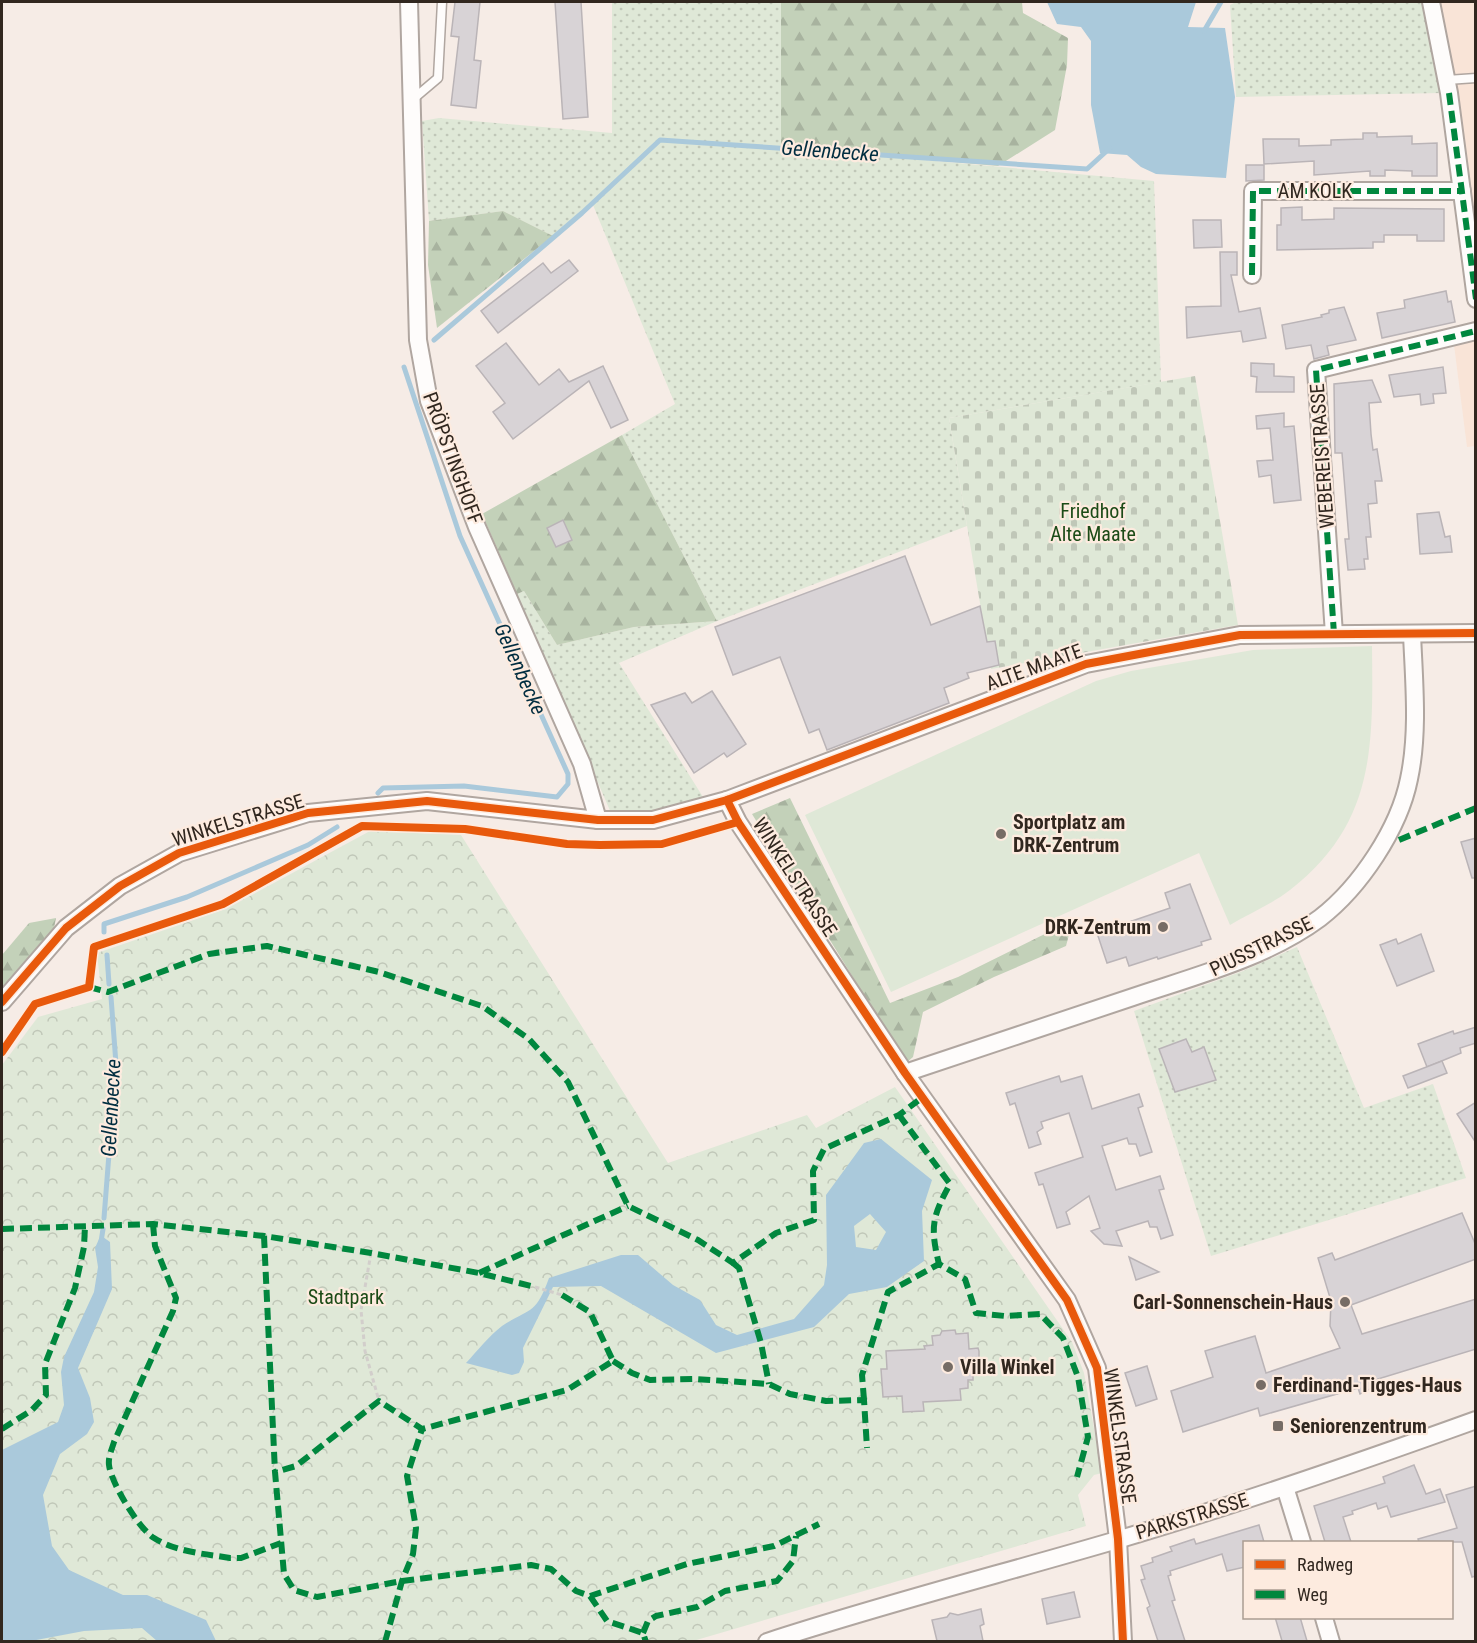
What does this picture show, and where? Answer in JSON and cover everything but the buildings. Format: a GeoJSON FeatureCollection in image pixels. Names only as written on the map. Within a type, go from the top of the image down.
{"type":"FeatureCollection","features":[{"type":"Feature","properties":{"kind":"street","name":"PRÖPSTINGHOFF"},"geometry":{"type":"LineString","coordinates":[[409,2],[418,340],[429,402],[477,526],[582,764],[598,820]]}},
{"type":"Feature","properties":{"kind":"street"},"geometry":{"type":"LineString","coordinates":[[1431,2],[1447,80],[1475,289]]}},
{"type":"Feature","properties":{"kind":"street","name":"AM KOLK"},"geometry":{"type":"LineString","coordinates":[[1252,275],[1253,191],[1462,191]]}},
{"type":"Feature","properties":{"kind":"street","name":"WEBEREISTRASSE"},"geometry":{"type":"LineString","coordinates":[[1334,634],[1316,370],[1476,331]]}},
{"type":"Feature","properties":{"kind":"street","name":"ALTE MAATE"},"geometry":{"type":"LineString","coordinates":[[727,800],[1086,664],[1240,635],[1476,633]]}},
{"type":"Feature","properties":{"kind":"street","name":"PIUSSTRASSE"},"geometry":{"type":"LineString","coordinates":[[905,1073],[1207,972],[1290,937],[1320,917],[1350,888],[1393,838],[1409,781],[1412,757],[1415,714],[1412,634]]}},
{"type":"Feature","properties":{"kind":"street","name":"WINKELSTRASSE"},"geometry":{"type":"LineString","coordinates":[[2,1002],[66,928],[120,886],[179,853],[309,813],[427,801],[598,820],[653,820],[727,800],[738,822],[905,1073],[1067,1300],[1097,1368],[1118,1539],[1124,1641]]}},
{"type":"Feature","properties":{"kind":"street","name":"PARKSTRASSE"},"geometry":{"type":"LineString","coordinates":[[768,1641],[842,1617],[1118,1539],[1285,1487],[1476,1420]]}},
{"type":"Feature","properties":{"kind":"street"},"geometry":{"type":"LineString","coordinates":[[1285,1487],[1302,1541]]}},
{"type":"Feature","properties":{"kind":"street"},"geometry":{"type":"LineString","coordinates":[[1325,1619],[1331,1641]]}},
{"type":"Feature","properties":{"kind":"lane"},"geometry":{"type":"LineString","coordinates":[[411,100],[438,78],[442,2]]}},
{"type":"Feature","properties":{"kind":"lane"},"geometry":{"type":"LineString","coordinates":[[1447,80],[1476,78]]}},
{"type":"Feature","properties":{"kind":"path"},"geometry":{"type":"LineString","coordinates":[[371,1253],[361,1310],[365,1351],[379,1401]]}},
{"type":"Feature","properties":{"kind":"path"},"geometry":{"type":"LineString","coordinates":[[535,1287],[562,1295]]}},
{"type":"Feature","properties":{"kind":"shaded area"},"geometry":{"type":"Polygon","coordinates":[[[1431,2],[1475,2],[1475,299],[1431,2]]]}},
{"type":"Feature","properties":{"kind":"shaded area"},"geometry":{"type":"Polygon","coordinates":[[[1475,331],[1475,446],[1467,447],[1453,337],[1475,331]]]}},
{"type":"Feature","properties":{"kind":"green space"},"geometry":{"type":"Polygon","coordinates":[[[612,2],[781,2],[781,147],[1154,181],[1161,382],[949,418],[967,526],[717,621],[622,435],[675,404],[593,205],[553,236],[503,211],[429,221],[422,121],[439,118],[612,133],[612,2]]]}},
{"type":"Feature","properties":{"kind":"green space"},"geometry":{"type":"Polygon","coordinates":[[[781,2],[1022,2],[1023,13],[1068,38],[1067,65],[1055,130],[998,166],[781,147],[781,2]]]}},
{"type":"Feature","properties":{"kind":"green space"},"geometry":{"type":"Polygon","coordinates":[[[1236,2],[1425,2],[1442,93],[1236,97],[1230,5],[1236,2]]]}},
{"type":"Feature","properties":{"kind":"green space"},"geometry":{"type":"Polygon","coordinates":[[[503,211],[553,236],[437,328],[428,265],[429,221],[503,211]]]}},
{"type":"Feature","properties":{"kind":"green space","name":"Friedhof Alte Maate"},"geometry":{"type":"Polygon","coordinates":[[[1195,376],[1238,625],[991,669],[949,418],[1195,376]]]}},
{"type":"Feature","properties":{"kind":"green space"},"geometry":{"type":"Polygon","coordinates":[[[622,435],[717,621],[634,627],[557,645],[524,591],[517,594],[482,514],[622,435]]]}},
{"type":"Feature","properties":{"kind":"green space"},"geometry":{"type":"Polygon","coordinates":[[[524,591],[557,645],[634,627],[717,621],[619,663],[703,797],[646,814],[611,813],[517,594],[524,591]]]}},
{"type":"Feature","properties":{"kind":"green space"},"geometry":{"type":"Polygon","coordinates":[[[1372,646],[1372,716],[1364,780],[1354,809],[1339,838],[1318,864],[1290,890],[1230,925],[1199,853],[891,992],[805,815],[1096,681],[1131,671],[1253,650],[1372,646]]]}},
{"type":"Feature","properties":{"kind":"green space"},"geometry":{"type":"Polygon","coordinates":[[[790,798],[890,1003],[958,977],[1073,920],[1066,946],[994,977],[923,1012],[913,1057],[906,1063],[752,814],[790,798]]]}},
{"type":"Feature","properties":{"kind":"green space","name":"Stadtpark"},"geometry":{"type":"Polygon","coordinates":[[[370,831],[461,835],[668,1163],[807,1115],[816,1128],[895,1087],[1072,1342],[1084,1373],[1102,1473],[1094,1475],[1078,1495],[1086,1526],[693,1641],[2,1642],[2,1065],[38,1017],[102,999],[97,953],[226,909],[370,831]]]}},
{"type":"Feature","properties":{"kind":"green space"},"geometry":{"type":"Polygon","coordinates":[[[56,918],[53,933],[2,988],[2,955],[29,923],[56,918]]]}},
{"type":"Feature","properties":{"kind":"green space"},"geometry":{"type":"Polygon","coordinates":[[[1297,947],[1364,1108],[1433,1084],[1466,1178],[1211,1256],[1134,1011],[1243,971],[1297,947]]]}},
{"type":"Feature","properties":{"kind":"water"},"geometry":{"type":"Polygon","coordinates":[[[1047,2],[1196,2],[1188,27],[1225,28],[1235,97],[1226,178],[1156,174],[1141,167],[1127,155],[1100,153],[1091,105],[1091,41],[1081,27],[1057,24],[1047,2]]]}},
{"type":"Feature","properties":{"kind":"water"},"geometry":{"type":"Polygon","coordinates":[[[881,1139],[932,1180],[922,1211],[924,1261],[887,1287],[849,1294],[814,1327],[716,1353],[601,1286],[553,1287],[523,1348],[524,1362],[519,1373],[512,1375],[466,1363],[497,1330],[536,1305],[549,1278],[621,1255],[638,1255],[673,1285],[700,1300],[716,1325],[737,1335],[794,1319],[824,1285],[827,1265],[826,1195],[864,1143],[881,1139]],[[870,1214],[854,1226],[856,1247],[876,1250],[886,1232],[870,1214]]]}},
{"type":"Feature","properties":{"kind":"water"},"geometry":{"type":"Polygon","coordinates":[[[103,1237],[110,1242],[112,1289],[78,1368],[90,1398],[94,1422],[87,1434],[60,1454],[43,1495],[52,1546],[69,1570],[123,1595],[147,1595],[206,1620],[216,1641],[157,1641],[142,1628],[84,1631],[31,1641],[2,1641],[2,1450],[58,1422],[64,1405],[61,1372],[64,1357],[94,1292],[98,1267],[95,1248],[99,1239],[103,1237]]]}},
{"type":"Feature","properties":{"kind":"waterway","name":"Gellenbecke"},"geometry":{"type":"LineString","coordinates":[[1204,31],[1221,2]]}},
{"type":"Feature","properties":{"kind":"waterway","name":"Gellenbecke"},"geometry":{"type":"LineString","coordinates":[[434,340],[582,213],[660,140],[1087,169],[1110,148]]}},
{"type":"Feature","properties":{"kind":"waterway","name":"Gellenbecke"},"geometry":{"type":"LineString","coordinates":[[378,793],[383,788],[464,786],[557,797],[568,784],[568,774],[460,536],[404,367]]}},
{"type":"Feature","properties":{"kind":"waterway","name":"Gellenbecke"},"geometry":{"type":"LineString","coordinates":[[104,932],[104,924],[187,897],[308,845],[337,827]]}},
{"type":"Feature","properties":{"kind":"waterway","name":"Gellenbecke"},"geometry":{"type":"LineString","coordinates":[[107,955],[109,984]]}},
{"type":"Feature","properties":{"kind":"waterway","name":"Gellenbecke"},"geometry":{"type":"LineString","coordinates":[[104,1218],[116,1064],[111,997]]}},
{"type":"Feature","properties":{"kind":"waterway","name":"Gellenbecke"},"geometry":{"type":"LineString","coordinates":[[101,1242],[103,1229]]}},
{"type":"Feature","properties":{"kind":"marked path"},"geometry":{"type":"LineString","coordinates":[[1449,93],[1476,299]]}},
{"type":"Feature","properties":{"kind":"marked path"},"geometry":{"type":"LineString","coordinates":[[1252,275],[1253,191],[1462,191]]}},
{"type":"Feature","properties":{"kind":"marked path"},"geometry":{"type":"LineString","coordinates":[[1334,634],[1316,370],[1476,331]]}},
{"type":"Feature","properties":{"kind":"marked path"},"geometry":{"type":"LineString","coordinates":[[1399,840],[1476,808]]}},
{"type":"Feature","properties":{"kind":"marked path"},"geometry":{"type":"LineString","coordinates":[[89,987],[108,992],[209,954],[267,946],[379,972],[482,1006],[529,1039],[568,1082],[628,1206],[698,1240],[733,1263],[776,1233],[814,1220],[813,1171],[824,1149],[899,1115],[923,1097]]}},
{"type":"Feature","properties":{"kind":"marked path"},"geometry":{"type":"LineString","coordinates":[[899,1115],[950,1184],[939,1205],[934,1223],[934,1241],[939,1264]]}},
{"type":"Feature","properties":{"kind":"marked path"},"geometry":{"type":"LineString","coordinates":[[479,1273],[628,1206]]}},
{"type":"Feature","properties":{"kind":"marked path"},"geometry":{"type":"LineString","coordinates":[[153,1224],[155,1246],[176,1298],[173,1311],[114,1442],[109,1462],[115,1483],[141,1525],[154,1538],[163,1543],[201,1554],[230,1558],[241,1558],[281,1543]]}},
{"type":"Feature","properties":{"kind":"marked path"},"geometry":{"type":"LineString","coordinates":[[2,1229],[153,1224],[264,1236],[479,1273],[535,1287]]}},
{"type":"Feature","properties":{"kind":"marked path"},"geometry":{"type":"LineString","coordinates":[[2,1429],[32,1410],[46,1395],[45,1364],[75,1288],[84,1247],[85,1226]]}},
{"type":"Feature","properties":{"kind":"marked path"},"geometry":{"type":"LineString","coordinates":[[264,1236],[275,1472]]}},
{"type":"Feature","properties":{"kind":"marked path"},"geometry":{"type":"LineString","coordinates":[[733,1263],[739,1268],[761,1343],[769,1384]]}},
{"type":"Feature","properties":{"kind":"marked path"},"geometry":{"type":"LineString","coordinates":[[864,1400],[862,1375],[888,1292],[939,1264],[965,1279],[976,1313],[1005,1316],[1040,1314],[1063,1338],[1078,1377],[1088,1437],[1077,1477]]}},
{"type":"Feature","properties":{"kind":"marked path"},"geometry":{"type":"LineString","coordinates":[[562,1295],[590,1312],[613,1361],[567,1390],[422,1429],[379,1401],[296,1466],[275,1472],[284,1574],[294,1590],[317,1597],[402,1581],[531,1565],[551,1569],[576,1591],[590,1596],[687,1564],[774,1546],[819,1524]]}},
{"type":"Feature","properties":{"kind":"marked path"},"geometry":{"type":"LineString","coordinates":[[613,1361],[632,1373],[650,1380],[696,1379],[769,1384],[790,1394],[826,1401],[864,1400],[867,1448]]}},
{"type":"Feature","properties":{"kind":"marked path"},"geometry":{"type":"LineString","coordinates":[[385,1642],[402,1581],[413,1554],[416,1528],[407,1476],[422,1429]]}},
{"type":"Feature","properties":{"kind":"marked path"},"geometry":{"type":"LineString","coordinates":[[643,1633],[648,1621],[656,1616],[697,1607],[725,1591],[777,1581],[793,1561],[796,1536]]}},
{"type":"Feature","properties":{"kind":"marked path"},"geometry":{"type":"LineString","coordinates":[[590,1596],[607,1621],[643,1633],[646,1642]]}},
{"type":"Feature","properties":{"kind":"cycle path"},"geometry":{"type":"LineString","coordinates":[[2,1002],[66,928],[120,886],[179,853],[308,813],[427,801],[598,820],[653,820],[727,800],[1086,664],[1240,635],[1476,633]]}},
{"type":"Feature","properties":{"kind":"cycle path"},"geometry":{"type":"LineString","coordinates":[[727,800],[738,822],[905,1073],[1067,1300],[1097,1368],[1118,1539],[1123,1642]]}},
{"type":"Feature","properties":{"kind":"cycle path"},"geometry":{"type":"LineString","coordinates":[[2,1052],[35,1004],[89,987],[94,947],[223,904],[362,826],[465,829],[567,844],[600,845],[662,844],[738,822]]}},
{"type":"Feature","properties":{"kind":"place","name":"Sportplatz am DRK-Zentrum"},"geometry":{"type":"Point","coordinates":[1001,834]}},
{"type":"Feature","properties":{"kind":"place","name":"DRK-Zentrum"},"geometry":{"type":"Point","coordinates":[1163,927]}},
{"type":"Feature","properties":{"kind":"place","name":"Carl-Sonnenschein-Haus"},"geometry":{"type":"Point","coordinates":[1345,1302]}},
{"type":"Feature","properties":{"kind":"place","name":"Villa Winkel"},"geometry":{"type":"Point","coordinates":[948,1367]}},
{"type":"Feature","properties":{"kind":"place","name":"Ferdinand-Tigges-Haus"},"geometry":{"type":"Point","coordinates":[1261,1385]}},
{"type":"Feature","properties":{"kind":"place","name":"Seniorenzentrum"},"geometry":{"type":"Point","coordinates":[1278,1426]}}]}
